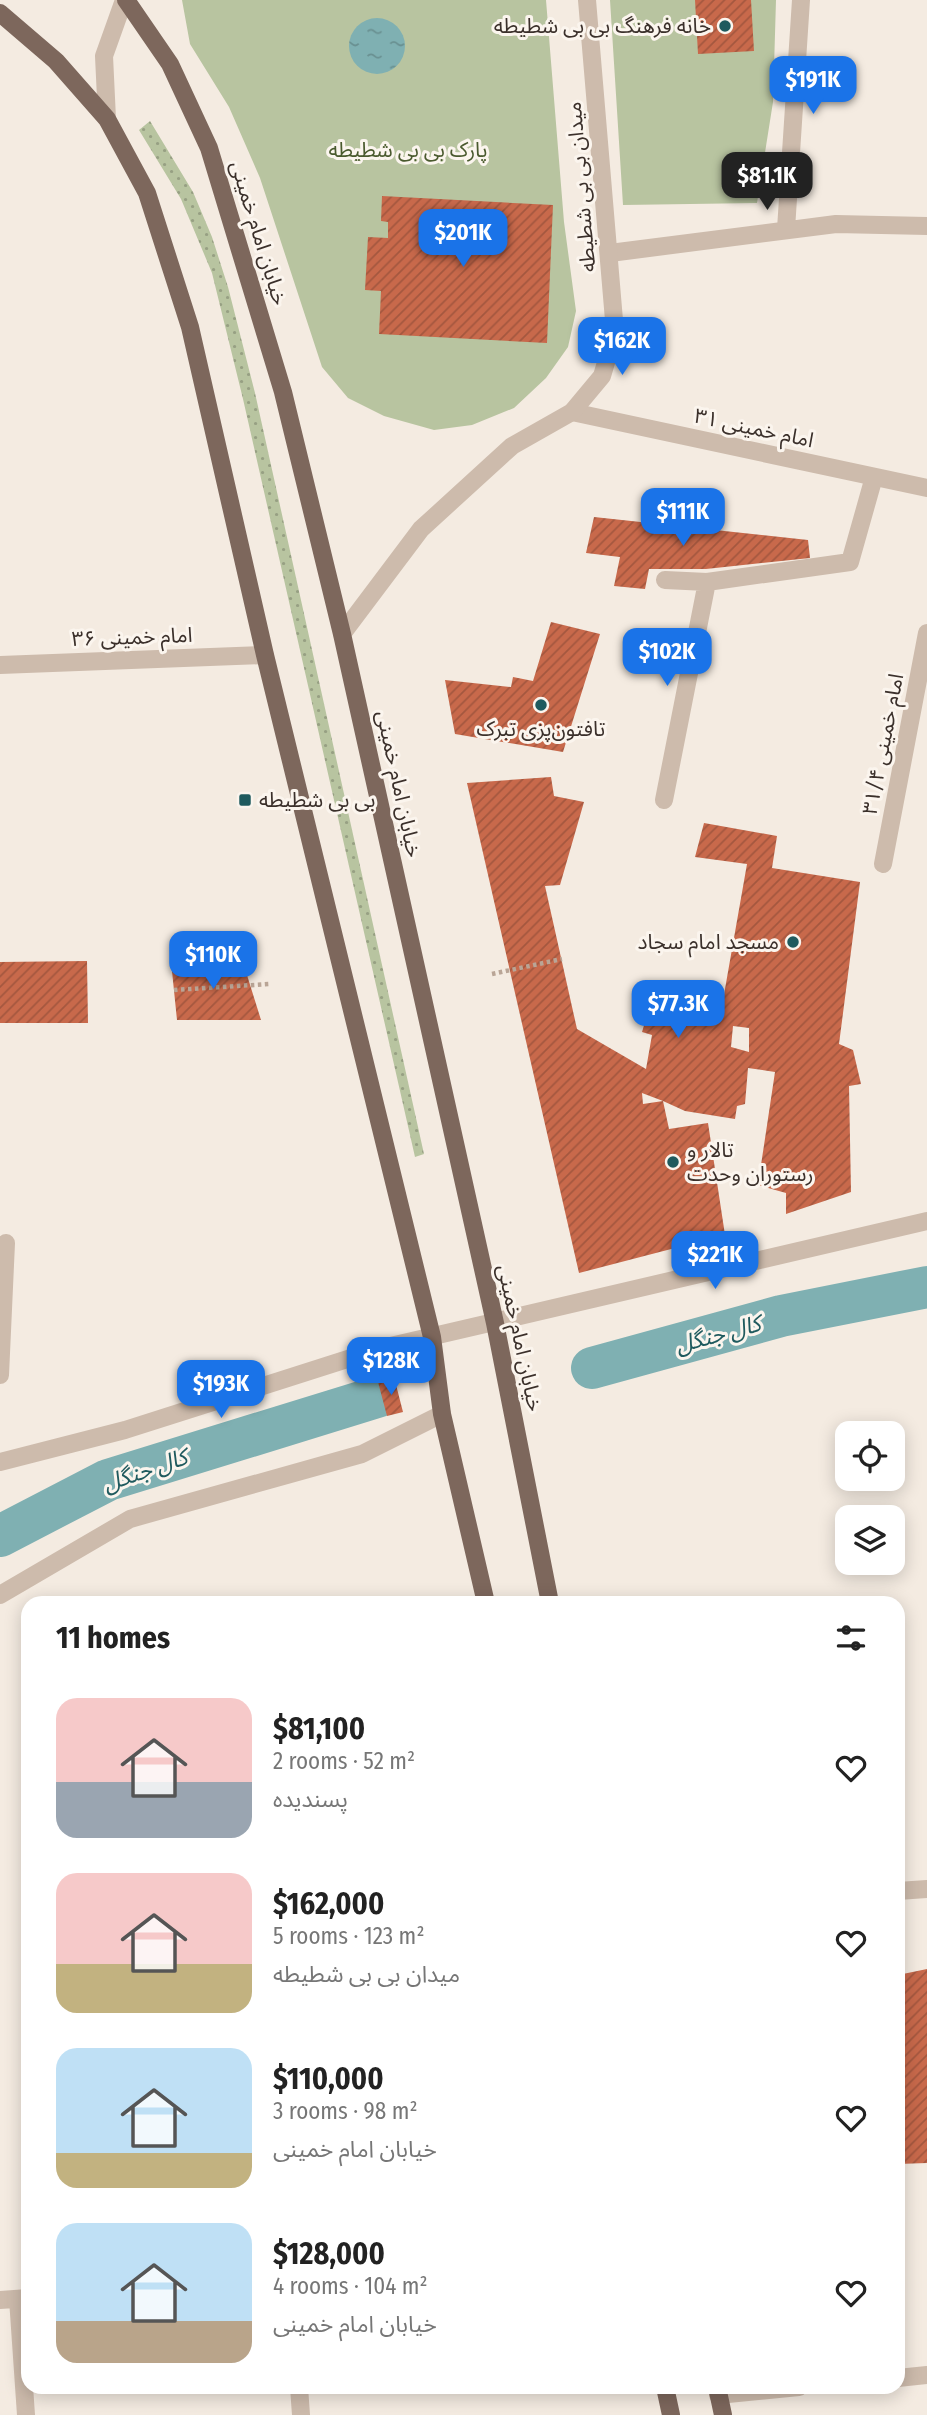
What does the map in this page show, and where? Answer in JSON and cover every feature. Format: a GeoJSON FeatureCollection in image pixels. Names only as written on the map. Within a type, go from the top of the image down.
{"type":"FeatureCollection","features":[{"type":"Feature","properties":{"kind":"main road","name":"خیابان امام خمینی"},"geometry":{"type":"LineString","coordinates":[[125,0],[170,64],[209,148],[283,392],[342,634],[495,1323],[549,1596]]}},
{"type":"Feature","properties":{"kind":"main road"},"geometry":{"type":"LineString","coordinates":[[0,13],[56,61],[107,119],[147,193],[190,327],[265,656],[432,1337],[442,1415],[483,1596]]}},
{"type":"Feature","properties":{"kind":"main road"},"geometry":{"type":"LineString","coordinates":[[666,2394],[671,2415]]}},
{"type":"Feature","properties":{"kind":"main road"},"geometry":{"type":"LineString","coordinates":[[719,2394],[723,2415]]}},
{"type":"Feature","properties":{"kind":"street"},"geometry":{"type":"LineString","coordinates":[[107,119],[104,56],[125,0]]}},
{"type":"Feature","properties":{"kind":"street","name":"میدان بی بی شطیطه"},"geometry":{"type":"LineString","coordinates":[[342,634],[421,529],[512,446],[572,412],[603,376],[615,332],[587,0]]}},
{"type":"Feature","properties":{"kind":"street"},"geometry":{"type":"LineString","coordinates":[[786,229],[801,0]]}},
{"type":"Feature","properties":{"kind":"street"},"geometry":{"type":"LineString","coordinates":[[610,253],[836,224],[927,226]]}},
{"type":"Feature","properties":{"kind":"street","name":"امام خمینی ۳۱"},"geometry":{"type":"LineString","coordinates":[[572,412],[927,488]]}},
{"type":"Feature","properties":{"kind":"street"},"geometry":{"type":"LineString","coordinates":[[665,580],[707,582],[850,562],[874,477]]}},
{"type":"Feature","properties":{"kind":"street"},"geometry":{"type":"LineString","coordinates":[[664,800],[707,582]]}},
{"type":"Feature","properties":{"kind":"street","name":"امام خمینی ۳۱/۴"},"geometry":{"type":"LineString","coordinates":[[883,864],[927,633]]}},
{"type":"Feature","properties":{"kind":"street","name":"امام خمینی ۳۶"},"geometry":{"type":"LineString","coordinates":[[0,665],[265,656]]}},
{"type":"Feature","properties":{"kind":"street"},"geometry":{"type":"LineString","coordinates":[[0,1462],[125,1430],[382,1348],[927,1221]]}},
{"type":"Feature","properties":{"kind":"street"},"geometry":{"type":"LineString","coordinates":[[0,1375],[6,1243]]}},
{"type":"Feature","properties":{"kind":"street"},"geometry":{"type":"LineString","coordinates":[[0,1595],[130,1519],[362,1454],[442,1415]]}},
{"type":"Feature","properties":{"kind":"street"},"geometry":{"type":"LineString","coordinates":[[905,1891],[927,1889]]}},
{"type":"Feature","properties":{"kind":"street"},"geometry":{"type":"LineString","coordinates":[[15,2299],[21,2362]]}},
{"type":"Feature","properties":{"kind":"street"},"geometry":{"type":"LineString","coordinates":[[905,2377],[927,2375]]}},
{"type":"Feature","properties":{"kind":"street"},"geometry":{"type":"LineString","coordinates":[[24,2394],[26,2415]]}},
{"type":"Feature","properties":{"kind":"street"},"geometry":{"type":"LineString","coordinates":[[300,2394],[301,2415]]}},
{"type":"Feature","properties":{"kind":"path"},"geometry":{"type":"LineString","coordinates":[[492,974],[562,959]]}},
{"type":"Feature","properties":{"kind":"path"},"geometry":{"type":"LineString","coordinates":[[174,990],[269,984]]}},
{"type":"Feature","properties":{"kind":"green space","name":"پارک بی بی شطیطه"},"geometry":{"type":"Polygon","coordinates":[[[182,0],[546,0],[564,222],[576,311],[568,347],[546,378],[514,408],[472,425],[434,430],[384,416],[348,398],[322,367],[260,178],[229,107],[190,44],[182,0]]]}},
{"type":"Feature","properties":{"kind":"green space"},"geometry":{"type":"Polygon","coordinates":[[[610,0],[776,0],[773,102],[757,203],[623,205],[610,0]]]}},
{"type":"Feature","properties":{"kind":"green space"},"geometry":{"type":"Polygon","coordinates":[[[150,121],[193,192],[212,237],[228,287],[255,393],[424,1154],[415,1157],[212,273],[181,199],[139,130],[150,121]]]}},
{"type":"Feature","properties":{"kind":"water"},"geometry":{"type":"Polygon","coordinates":[[[377,18],[388,20],[397,26],[403,35],[403,57],[397,66],[388,72],[377,74],[366,72],[357,66],[351,57],[349,46],[351,35],[357,26],[366,20],[377,18]]]}},
{"type":"Feature","properties":{"kind":"building","name":"خانه فرهنگ بی بی شطیطه"},"geometry":{"type":"Polygon","coordinates":[[[695,0],[751,0],[754,51],[698,54],[695,0]]]}},
{"type":"Feature","properties":{"kind":"building"},"geometry":{"type":"Polygon","coordinates":[[[382,196],[553,205],[547,343],[379,334],[381,291],[365,290],[368,237],[388,238],[388,222],[381,221],[382,196]]]}},
{"type":"Feature","properties":{"kind":"building"},"geometry":{"type":"Polygon","coordinates":[[[594,517],[808,540],[810,558],[706,569],[649,569],[645,589],[614,586],[620,557],[586,553],[594,517]]]}},
{"type":"Feature","properties":{"kind":"building"},"geometry":{"type":"Polygon","coordinates":[[[551,622],[600,634],[563,752],[455,734],[445,680],[511,687],[513,677],[533,681],[551,622]]]}},
{"type":"Feature","properties":{"kind":"building"},"geometry":{"type":"Polygon","coordinates":[[[551,777],[554,796],[584,802],[560,885],[545,886],[577,1029],[646,1069],[652,1035],[642,1032],[646,1019],[654,1016],[719,1023],[747,864],[695,857],[704,823],[777,836],[772,868],[860,882],[839,1044],[853,1050],[861,1084],[849,1086],[851,1192],[786,1214],[786,1193],[758,1185],[775,1072],[748,1068],[745,1104],[737,1106],[735,1119],[685,1111],[663,1101],[669,1129],[708,1123],[725,1235],[579,1273],[467,783],[551,777]],[[733,1026],[731,1047],[749,1052],[749,1028],[733,1026]],[[642,1093],[643,1104],[663,1101],[642,1093]]]}},
{"type":"Feature","properties":{"kind":"building"},"geometry":{"type":"Polygon","coordinates":[[[242,959],[261,1020],[177,1020],[171,961],[242,959]]]}},
{"type":"Feature","properties":{"kind":"building"},"geometry":{"type":"Polygon","coordinates":[[[87,961],[88,1023],[0,1023],[0,962],[87,961]]]}},
{"type":"Feature","properties":{"kind":"building"},"geometry":{"type":"Polygon","coordinates":[[[394,1377],[403,1412],[387,1416],[378,1382],[394,1377]]]}},
{"type":"Feature","properties":{"kind":"building"},"geometry":{"type":"Polygon","coordinates":[[[927,1969],[927,2163],[905,2164],[905,1974],[927,1969]]]}},
{"type":"Feature","properties":{"kind":"waterway","name":"کال جنگل"},"geometry":{"type":"LineString","coordinates":[[592,1368],[781,1316],[927,1287]]}},
{"type":"Feature","properties":{"kind":"waterway","name":"کال جنگل"},"geometry":{"type":"LineString","coordinates":[[0,1536],[108,1480],[377,1397]]}},
{"type":"Feature","properties":{"kind":"place","name":"خانه فرهنگ بی بی شطیطه"},"geometry":{"type":"Point","coordinates":[725,26]}},
{"type":"Feature","properties":{"kind":"place","name":"تافتون‌پزی تبرک"},"geometry":{"type":"Point","coordinates":[541,705]}},
{"type":"Feature","properties":{"kind":"place","name":"بی بی شطیطه"},"geometry":{"type":"Point","coordinates":[245,800]}},
{"type":"Feature","properties":{"kind":"place","name":"مسجد امام سجاد"},"geometry":{"type":"Point","coordinates":[793,942]}},
{"type":"Feature","properties":{"kind":"place","name":"تالار و رستوران وحدت"},"geometry":{"type":"Point","coordinates":[673,1162]}}]}
